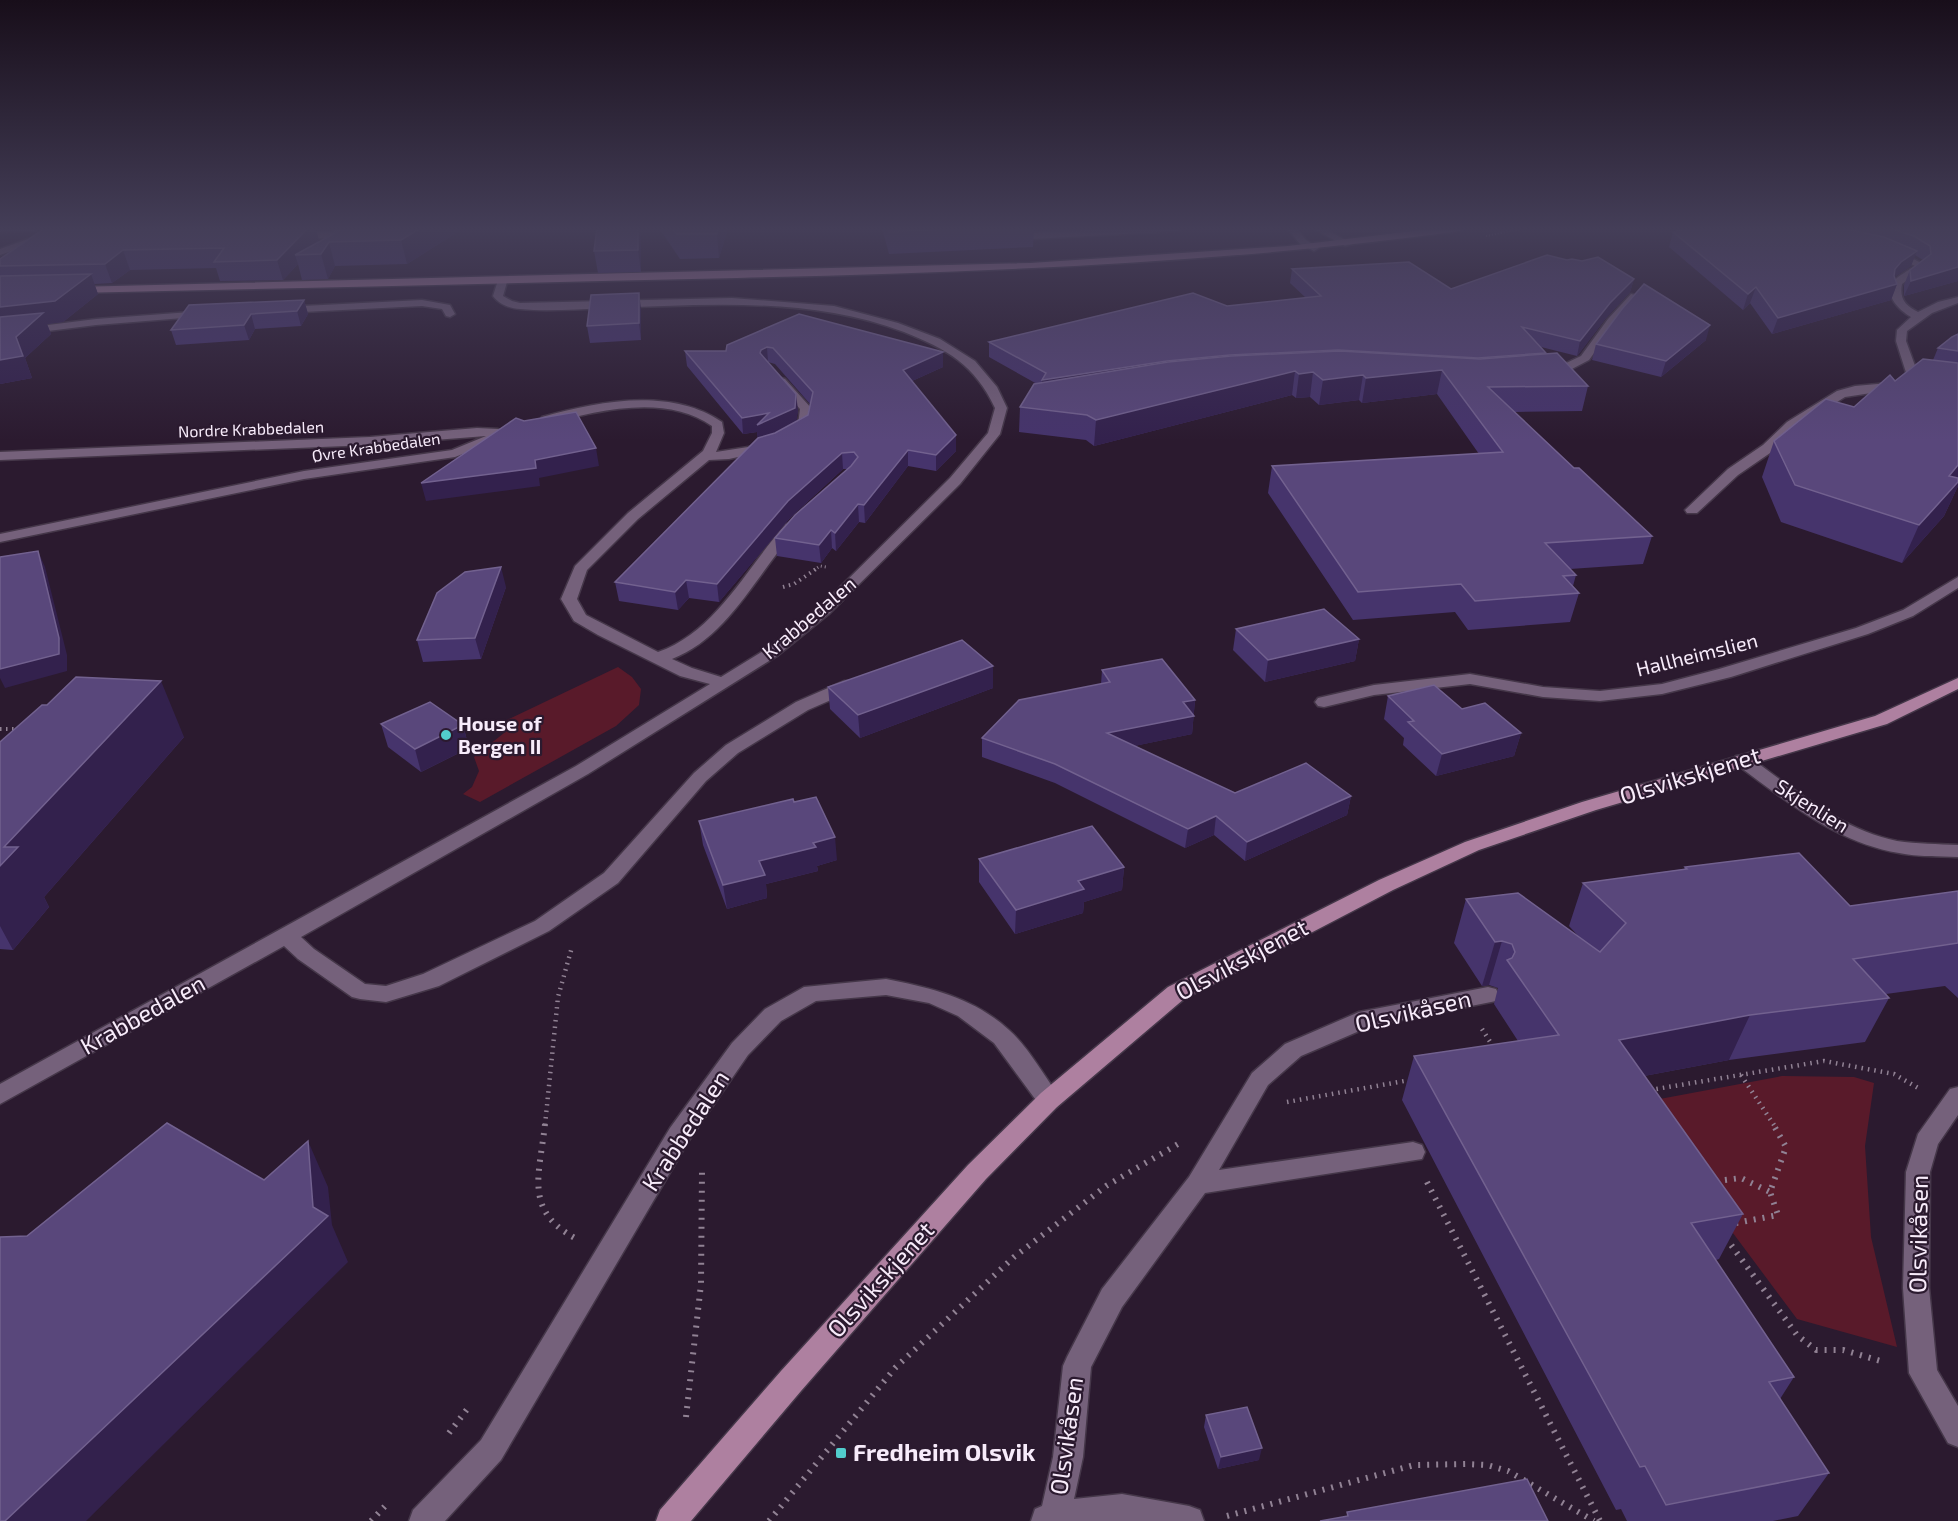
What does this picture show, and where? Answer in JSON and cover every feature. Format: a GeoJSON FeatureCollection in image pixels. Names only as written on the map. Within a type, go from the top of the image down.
{"type":"FeatureCollection","features":[{"type":"Feature","properties":{"kind":"main road","name":"Olsvikskjenet"},"geometry":{"type":"LineString","coordinates":[[671,1521],[791,1381],[977,1172],[1049,1100],[1176,993],[1386,885],[1483,843],[1589,806],[1881,720],[1958,683]]}},
{"type":"Feature","properties":{"kind":"street"},"geometry":{"type":"LineString","coordinates":[[501,299],[504,303],[529,307],[765,302],[834,309],[864,315],[936,341],[971,363],[991,387],[1001,408],[1017,406]]}},
{"type":"Feature","properties":{"kind":"street"},"geometry":{"type":"LineString","coordinates":[[1531,375],[1566,368],[1585,358],[1612,321],[1632,299]]}},
{"type":"Feature","properties":{"kind":"street"},"geometry":{"type":"LineString","coordinates":[[1897,299],[1900,306],[1917,316]]}},
{"type":"Feature","properties":{"kind":"street"},"geometry":{"type":"LineString","coordinates":[[1692,510],[1733,472],[1768,448],[1791,425],[1841,394],[1855,390],[1921,386],[1901,341],[1902,330],[1917,316],[1942,304],[1958,300]]}},
{"type":"Feature","properties":{"kind":"street"},"geometry":{"type":"LineString","coordinates":[[269,311],[436,303],[446,307],[450,314]]}},
{"type":"Feature","properties":{"kind":"street"},"geometry":{"type":"LineString","coordinates":[[0,334],[96,322],[222,313]]}},
{"type":"Feature","properties":{"kind":"street"},"geometry":{"type":"LineString","coordinates":[[706,456],[757,450],[790,439],[804,426],[806,409],[769,367]]}},
{"type":"Feature","properties":{"kind":"street"},"geometry":{"type":"LineString","coordinates":[[531,424],[587,409],[612,406],[668,407],[700,414],[718,425],[718,433],[709,453],[602,545],[580,568],[569,599],[580,618],[686,672],[722,682]]}},
{"type":"Feature","properties":{"kind":"street","name":"Krabbedalen"},"geometry":{"type":"LineString","coordinates":[[0,1095],[582,770],[771,653],[825,610],[955,482],[994,434],[1001,408]]}},
{"type":"Feature","properties":{"kind":"street","name":"Nordre Krabbedalen"},"geometry":{"type":"LineString","coordinates":[[0,456],[358,441],[477,432],[507,432]]}},
{"type":"Feature","properties":{"kind":"street","name":"Øvre Krabbedalen"},"geometry":{"type":"LineString","coordinates":[[0,538],[304,475],[455,453],[507,432]]}},
{"type":"Feature","properties":{"kind":"street"},"geometry":{"type":"LineString","coordinates":[[658,658],[669,656],[694,640],[716,619],[801,518]]}},
{"type":"Feature","properties":{"kind":"street","name":"Hallheimslien"},"geometry":{"type":"LineString","coordinates":[[1324,702],[1374,690],[1470,679],[1543,692],[1600,696],[1662,689],[1725,673],[1862,631],[1908,613],[1958,581]]}},
{"type":"Feature","properties":{"kind":"street"},"geometry":{"type":"LineString","coordinates":[[286,935],[306,954],[360,991],[386,993],[431,980],[542,926],[594,890],[611,878],[700,777],[732,749],[801,706],[865,679]]}},
{"type":"Feature","properties":{"kind":"street","name":"Skjenlien"},"geometry":{"type":"LineString","coordinates":[[1742,760],[1827,821],[1857,834],[1897,847],[1958,851]]}},
{"type":"Feature","properties":{"kind":"street","name":"Krabbedalen"},"geometry":{"type":"LineString","coordinates":[[424,1521],[491,1450],[679,1135],[740,1049],[773,1015],[812,993],[886,987],[933,996],[966,1010],[1002,1037],[1049,1100]]}},
{"type":"Feature","properties":{"kind":"street","name":"Olsvikåsen"},"geometry":{"type":"LineString","coordinates":[[1189,1521],[1122,1509],[1050,1519],[1068,1457],[1077,1366],[1112,1298],[1198,1184],[1260,1079],[1293,1050],[1367,1018],[1488,995]]}},
{"type":"Feature","properties":{"kind":"street","name":"Olsvikåsen"},"geometry":{"type":"LineString","coordinates":[[1954,1101],[1927,1141],[1918,1172],[1916,1288],[1923,1373],[1958,1433]]}},
{"type":"Feature","properties":{"kind":"street"},"geometry":{"type":"LineString","coordinates":[[1198,1184],[1413,1152]]}},
{"type":"Feature","properties":{"kind":"path"},"geometry":{"type":"LineString","coordinates":[[763,561],[772,568],[783,587],[788,588],[820,566],[862,573]]}},
{"type":"Feature","properties":{"kind":"path"},"geometry":{"type":"LineString","coordinates":[[0,729],[22,730]]}},
{"type":"Feature","properties":{"kind":"path"},"geometry":{"type":"LineString","coordinates":[[573,944],[558,997],[538,1193],[543,1213],[553,1226],[578,1240]]}},
{"type":"Feature","properties":{"kind":"path"},"geometry":{"type":"LineString","coordinates":[[1476,1021],[1499,1054]]}},
{"type":"Feature","properties":{"kind":"path"},"geometry":{"type":"LineString","coordinates":[[1644,1091],[1824,1061],[1894,1074],[1954,1101]]}},
{"type":"Feature","properties":{"kind":"path"},"geometry":{"type":"LineString","coordinates":[[1728,1224],[1778,1215],[1770,1192],[1786,1148],[1761,1103],[1741,1075]]}},
{"type":"Feature","properties":{"kind":"path"},"geometry":{"type":"LineString","coordinates":[[769,1521],[895,1368],[1014,1257],[1106,1186],[1231,1114],[1378,1084],[1416,1080]]}},
{"type":"Feature","properties":{"kind":"path"},"geometry":{"type":"LineString","coordinates":[[1413,1152],[1600,1521]]}},
{"type":"Feature","properties":{"kind":"path"},"geometry":{"type":"LineString","coordinates":[[1711,1182],[1741,1178],[1770,1192]]}},
{"type":"Feature","properties":{"kind":"path"},"geometry":{"type":"LineString","coordinates":[[1724,1236],[1797,1335],[1816,1350],[1843,1350],[1923,1373]]}},
{"type":"Feature","properties":{"kind":"path"},"geometry":{"type":"LineString","coordinates":[[1220,1518],[1413,1465],[1466,1464],[1487,1465],[1508,1471],[1594,1521]]}},
{"type":"Feature","properties":{"kind":"shaded area"},"geometry":{"type":"Polygon","coordinates":[[[618,667],[632,677],[641,689],[639,705],[616,726],[480,802],[463,794],[472,787],[479,771],[474,757],[509,729],[506,726],[511,723],[507,720],[618,667]]]}},
{"type":"Feature","properties":{"kind":"shaded area"},"geometry":{"type":"Polygon","coordinates":[[[1782,1076],[1854,1077],[1874,1083],[1865,1146],[1871,1237],[1897,1347],[1797,1319],[1724,1221],[1649,1101],[1782,1076]]]}},
{"type":"Feature","properties":{"kind":"building"},"geometry":{"type":"Polygon","coordinates":[[[0,299],[58,299],[55,301],[0,307],[0,299]]]}},
{"type":"Feature","properties":{"kind":"building"},"geometry":{"type":"Polygon","coordinates":[[[590,299],[639,299],[639,323],[587,326],[590,299]]]}},
{"type":"Feature","properties":{"kind":"building"},"geometry":{"type":"Polygon","coordinates":[[[1168,299],[1209,299],[1227,306],[1293,299],[1614,299],[1580,341],[1522,327],[1546,353],[1478,358],[1338,350],[1230,355],[1167,361],[1042,380],[1046,373],[989,342],[1168,299]]]}},
{"type":"Feature","properties":{"kind":"building"},"geometry":{"type":"Polygon","coordinates":[[[1631,299],[1668,299],[1710,325],[1666,361],[1596,344],[1631,299]]]}},
{"type":"Feature","properties":{"kind":"building"},"geometry":{"type":"Polygon","coordinates":[[[1765,299],[1845,299],[1778,318],[1765,299]]]}},
{"type":"Feature","properties":{"kind":"building"},"geometry":{"type":"Polygon","coordinates":[[[304,300],[297,311],[251,314],[244,325],[171,330],[189,305],[304,300]]]}},
{"type":"Feature","properties":{"kind":"building"},"geometry":{"type":"Polygon","coordinates":[[[43,313],[16,337],[23,356],[0,360],[0,317],[43,313]]]}},
{"type":"Feature","properties":{"kind":"building"},"geometry":{"type":"Polygon","coordinates":[[[799,314],[943,352],[903,370],[956,435],[936,455],[908,450],[864,505],[858,504],[835,533],[831,530],[819,545],[775,538],[795,515],[851,466],[858,457],[854,452],[842,453],[788,501],[717,584],[686,580],[675,592],[615,582],[758,438],[775,433],[808,415],[813,392],[773,348],[767,347],[760,353],[796,394],[795,408],[757,425],[769,413],[742,418],[685,351],[726,351],[727,345],[799,314]]]}},
{"type":"Feature","properties":{"kind":"building"},"geometry":{"type":"Polygon","coordinates":[[[1958,334],[1958,351],[1938,348],[1952,337],[1958,334]]]}},
{"type":"Feature","properties":{"kind":"building"},"geometry":{"type":"Polygon","coordinates":[[[1340,351],[1480,359],[1557,353],[1588,386],[1488,387],[1574,468],[1579,468],[1652,536],[1545,543],[1576,575],[1563,576],[1579,593],[1475,601],[1461,584],[1358,592],[1272,466],[1503,452],[1442,370],[1323,380],[1313,372],[1299,374],[1295,371],[1096,420],[1087,415],[1020,407],[1034,384],[1168,362],[1231,356],[1340,351]]]}},
{"type":"Feature","properties":{"kind":"building"},"geometry":{"type":"Polygon","coordinates":[[[1923,359],[1958,363],[1958,465],[1949,476],[1958,478],[1958,482],[1919,525],[1795,485],[1774,441],[1826,399],[1854,407],[1890,375],[1895,381],[1923,359]]]}},
{"type":"Feature","properties":{"kind":"building"},"geometry":{"type":"Polygon","coordinates":[[[576,412],[596,448],[535,460],[536,468],[421,483],[516,418],[524,421],[576,412]]]}},
{"type":"Feature","properties":{"kind":"building"},"geometry":{"type":"Polygon","coordinates":[[[38,551],[59,638],[59,654],[0,669],[0,557],[38,551]]]}},
{"type":"Feature","properties":{"kind":"building"},"geometry":{"type":"Polygon","coordinates":[[[501,567],[475,638],[417,640],[437,593],[465,572],[501,567]]]}},
{"type":"Feature","properties":{"kind":"building"},"geometry":{"type":"Polygon","coordinates":[[[1324,609],[1359,639],[1268,660],[1236,629],[1324,609]]]}},
{"type":"Feature","properties":{"kind":"building"},"geometry":{"type":"Polygon","coordinates":[[[962,640],[993,666],[858,715],[828,687],[962,640]]]}},
{"type":"Feature","properties":{"kind":"building"},"geometry":{"type":"Polygon","coordinates":[[[1162,659],[1195,700],[1183,702],[1194,716],[1107,733],[1235,793],[1306,763],[1351,796],[1247,842],[1216,816],[1188,829],[1055,764],[982,738],[1019,700],[1110,682],[1102,670],[1162,659]]]}},
{"type":"Feature","properties":{"kind":"building"},"geometry":{"type":"Polygon","coordinates":[[[76,677],[161,681],[4,847],[18,847],[0,866],[0,742],[42,705],[47,705],[76,677]]]}},
{"type":"Feature","properties":{"kind":"building"},"geometry":{"type":"Polygon","coordinates":[[[1434,685],[1462,709],[1485,703],[1521,733],[1442,754],[1408,722],[1414,721],[1388,696],[1434,685]]]}},
{"type":"Feature","properties":{"kind":"building"},"geometry":{"type":"Polygon","coordinates":[[[430,702],[463,725],[415,749],[381,724],[430,702]]]}},
{"type":"Feature","properties":{"kind":"building"},"geometry":{"type":"Polygon","coordinates":[[[816,797],[835,837],[813,843],[816,847],[759,861],[765,875],[723,885],[699,821],[793,799],[794,802],[816,797]]]}},
{"type":"Feature","properties":{"kind":"building"},"geometry":{"type":"Polygon","coordinates":[[[1092,826],[1124,867],[1078,881],[1084,889],[1016,910],[979,859],[1092,826]]]}},
{"type":"Feature","properties":{"kind":"building"},"geometry":{"type":"Polygon","coordinates":[[[1799,853],[1850,906],[1958,891],[1958,943],[1853,959],[1889,998],[1750,1015],[1619,1040],[1743,1214],[1691,1223],[1794,1377],[1769,1382],[1829,1473],[1666,1505],[1645,1466],[1640,1467],[1414,1056],[1559,1035],[1507,960],[1512,958],[1515,952],[1512,944],[1502,941],[1495,942],[1466,899],[1518,893],[1600,952],[1626,923],[1583,883],[1687,869],[1685,867],[1799,853]]]}},
{"type":"Feature","properties":{"kind":"building"},"geometry":{"type":"Polygon","coordinates":[[[167,1123],[264,1180],[308,1141],[313,1207],[328,1216],[5,1521],[0,1521],[0,1237],[27,1236],[167,1123]]]}},
{"type":"Feature","properties":{"kind":"building"},"geometry":{"type":"Polygon","coordinates":[[[1247,1407],[1262,1448],[1221,1457],[1206,1415],[1247,1407]]]}},
{"type":"Feature","properties":{"kind":"building"},"geometry":{"type":"Polygon","coordinates":[[[1527,1479],[1548,1521],[1320,1521],[1348,1516],[1347,1512],[1527,1479]]]}},
{"type":"Feature","properties":{"kind":"place","name":"House of Bergen II"},"geometry":{"type":"Point","coordinates":[446,735]}},
{"type":"Feature","properties":{"kind":"place","name":"Fredheim Olsvik"},"geometry":{"type":"Point","coordinates":[841,1453]}}]}
